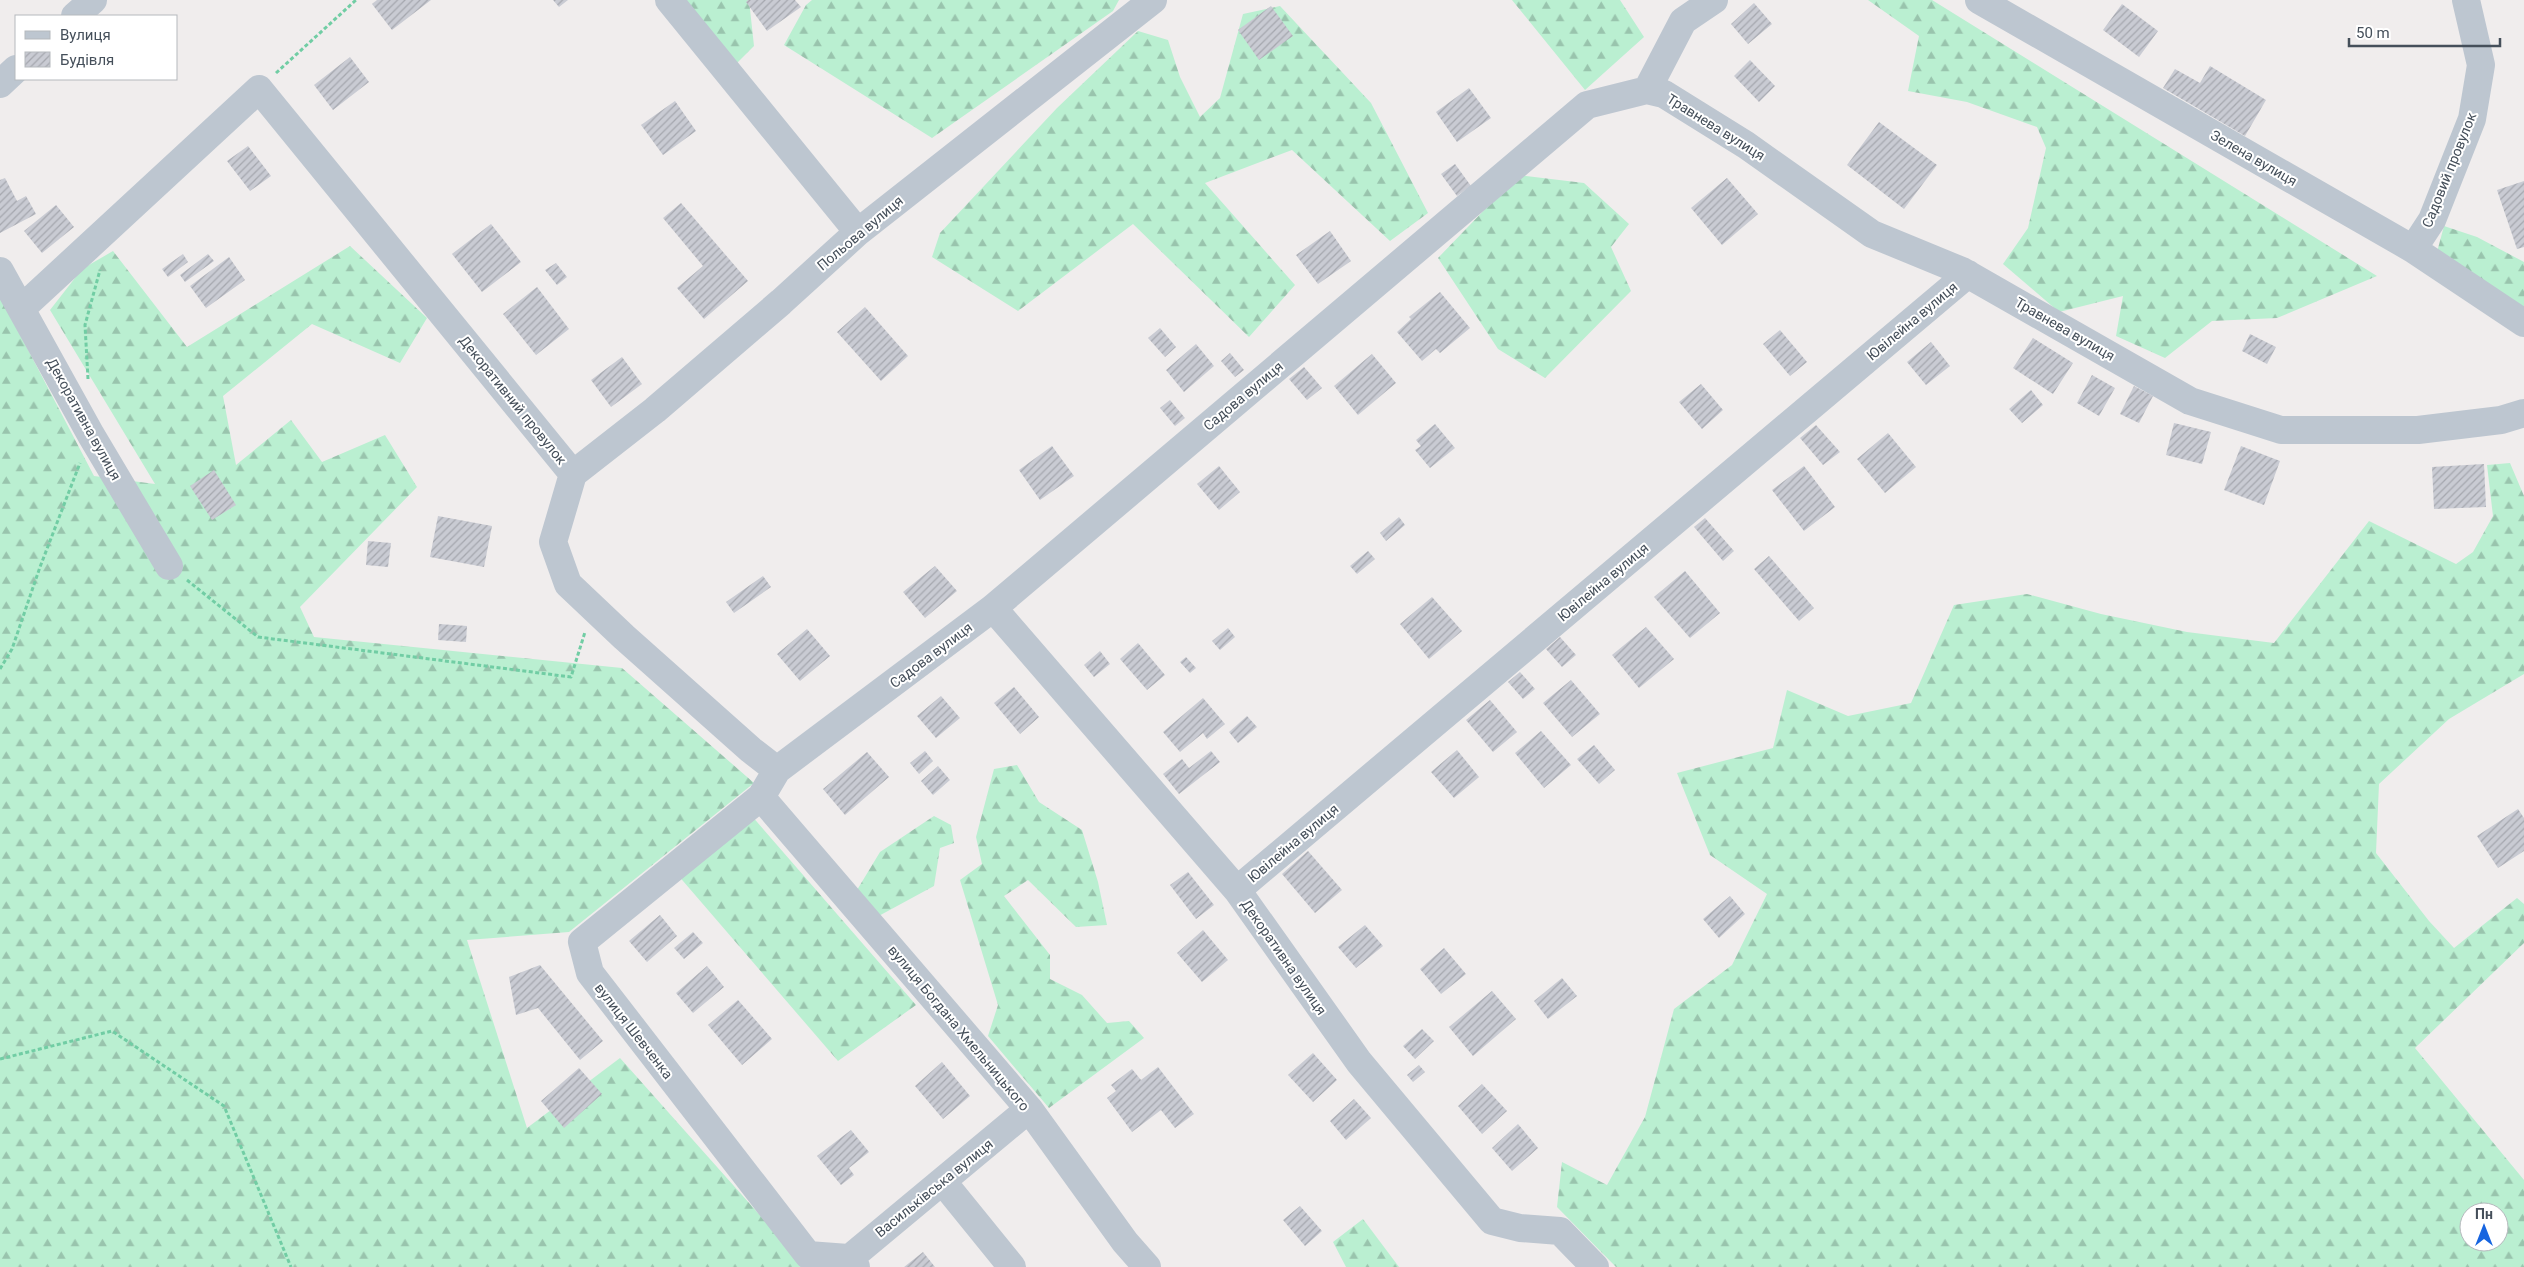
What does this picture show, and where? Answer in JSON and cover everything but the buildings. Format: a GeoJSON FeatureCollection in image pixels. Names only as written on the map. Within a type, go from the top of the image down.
{"type":"FeatureCollection","features":[{"type":"Feature","properties":{"kind":"street"},"geometry":{"type":"LineString","coordinates":[[76,15],[93,0]]}},
{"type":"Feature","properties":{"kind":"street"},"geometry":{"type":"LineString","coordinates":[[669,0],[858,232]]}},
{"type":"Feature","properties":{"kind":"street","name":"Польова вулиця"},"geometry":{"type":"LineString","coordinates":[[573,474],[655,410],[781,302],[858,232],[1153,0]]}},
{"type":"Feature","properties":{"kind":"street"},"geometry":{"type":"LineString","coordinates":[[1646,90],[1683,21],[1714,0]]}},
{"type":"Feature","properties":{"kind":"street","name":"Зелена вулиця"},"geometry":{"type":"LineString","coordinates":[[1979,0],[2413,249],[2524,323]]}},
{"type":"Feature","properties":{"kind":"street","name":"Садовий провулок"},"geometry":{"type":"LineString","coordinates":[[2413,249],[2432,220],[2472,119],[2482,65],[2466,0]]}},
{"type":"Feature","properties":{"kind":"street"},"geometry":{"type":"LineString","coordinates":[[0,84],[15,71]]}},
{"type":"Feature","properties":{"kind":"street"},"geometry":{"type":"LineString","coordinates":[[22,308],[259,89]]}},
{"type":"Feature","properties":{"kind":"street","name":"Декоративний провулок"},"geometry":{"type":"LineString","coordinates":[[259,89],[573,474],[553,542],[568,584],[751,750],[777,770]]}},
{"type":"Feature","properties":{"kind":"street","name":"Травнева вулиця"},"geometry":{"type":"LineString","coordinates":[[1646,90],[1664,94],[1746,145],[1872,234],[1968,274],[2190,401],[2281,430],[2418,430],[2501,420],[2524,413]]}},
{"type":"Feature","properties":{"kind":"street","name":"Садова вулиця"},"geometry":{"type":"LineString","coordinates":[[761,797],[777,770],[993,608],[1587,106],[1646,90]]}},
{"type":"Feature","properties":{"kind":"street","name":"Декоративна вулиця"},"geometry":{"type":"LineString","coordinates":[[0,272],[22,308],[91,435],[169,566]]}},
{"type":"Feature","properties":{"kind":"street","name":"Ювілейна вулиця"},"geometry":{"type":"LineString","coordinates":[[1237,890],[1968,274]]}},
{"type":"Feature","properties":{"kind":"street","name":"Декоративна вулиця"},"geometry":{"type":"LineString","coordinates":[[993,608],[1237,890],[1359,1062],[1492,1221],[1520,1228],[1560,1231],[1595,1267]]}},
{"type":"Feature","properties":{"kind":"street","name":"вулиця Богдана Хмельницького"},"geometry":{"type":"LineString","coordinates":[[761,797],[1029,1109],[1125,1242],[1147,1267]]}},
{"type":"Feature","properties":{"kind":"street","name":"вулиця Шевченка"},"geometry":{"type":"LineString","coordinates":[[761,797],[582,942],[590,973],[808,1255],[848,1264]]}},
{"type":"Feature","properties":{"kind":"street","name":"Васильківська вулиця"},"geometry":{"type":"LineString","coordinates":[[848,1264],[1029,1109]]}},
{"type":"Feature","properties":{"kind":"street"},"geometry":{"type":"LineString","coordinates":[[942,1182],[1012,1267]]}},
{"type":"Feature","properties":{"kind":"path"},"geometry":{"type":"LineString","coordinates":[[259,89],[356,0]]}},
{"type":"Feature","properties":{"kind":"path"},"geometry":{"type":"LineString","coordinates":[[89,385],[85,325],[102,262]]}},
{"type":"Feature","properties":{"kind":"path"},"geometry":{"type":"LineString","coordinates":[[0,669],[12,649],[40,566],[91,435]]}},
{"type":"Feature","properties":{"kind":"path"},"geometry":{"type":"LineString","coordinates":[[169,566],[258,637],[571,677],[592,607]]}},
{"type":"Feature","properties":{"kind":"path"},"geometry":{"type":"LineString","coordinates":[[0,1059],[112,1031],[224,1106],[291,1267]]}},
{"type":"Feature","properties":{"kind":"green space"},"geometry":{"type":"Polygon","coordinates":[[[679,0],[749,0],[754,46],[733,67],[679,0]]]}},
{"type":"Feature","properties":{"kind":"green space"},"geometry":{"type":"Polygon","coordinates":[[[812,0],[1119,0],[1113,11],[932,138],[784,45],[806,5],[812,0]]]}},
{"type":"Feature","properties":{"kind":"green space"},"geometry":{"type":"Polygon","coordinates":[[[1512,0],[1620,0],[1644,37],[1585,90],[1512,0]]]}},
{"type":"Feature","properties":{"kind":"green space"},"geometry":{"type":"Polygon","coordinates":[[[1868,0],[1932,0],[2377,276],[2277,318],[2212,321],[2165,358],[2116,336],[2123,296],[2059,312],[2003,264],[2028,228],[2046,148],[2037,127],[1967,102],[1908,91],[1919,36],[1868,0]]]}},
{"type":"Feature","properties":{"kind":"green space"},"geometry":{"type":"Polygon","coordinates":[[[1280,6],[1371,103],[1428,213],[1390,241],[1292,150],[1205,183],[1295,285],[1249,337],[1133,224],[1018,311],[932,257],[940,233],[1057,108],[1138,31],[1168,40],[1180,77],[1200,117],[1220,98],[1243,14],[1280,6]]]}},
{"type":"Feature","properties":{"kind":"green space"},"geometry":{"type":"Polygon","coordinates":[[[1518,175],[1584,183],[1629,224],[1611,247],[1631,291],[1545,378],[1498,349],[1438,258],[1518,175]]]}},
{"type":"Feature","properties":{"kind":"green space"},"geometry":{"type":"Polygon","coordinates":[[[2444,226],[2477,237],[2524,262],[2524,314],[2437,252],[2444,226]]]}},
{"type":"Feature","properties":{"kind":"green space"},"geometry":{"type":"Polygon","coordinates":[[[350,246],[427,318],[400,363],[312,324],[223,396],[236,465],[291,420],[322,462],[385,435],[417,487],[300,607],[314,637],[622,668],[754,783],[569,932],[467,940],[527,1128],[620,1058],[806,1267],[0,1267],[0,296],[94,476],[155,484],[50,310],[82,269],[113,251],[187,347],[350,246]]]}},
{"type":"Feature","properties":{"kind":"green space"},"geometry":{"type":"Polygon","coordinates":[[[2510,463],[2524,496],[2524,674],[2449,719],[2379,784],[2376,853],[2429,921],[2454,948],[2517,898],[2524,904],[2524,943],[2415,1048],[2524,1180],[2524,1267],[1616,1267],[1557,1207],[1562,1162],[1607,1185],[1645,1117],[1674,1009],[1732,965],[1767,894],[1710,855],[1677,773],[1773,748],[1787,690],[1848,716],[1911,703],[1954,605],[2027,594],[2101,614],[2187,632],[2274,643],[2369,521],[2456,564],[2473,552],[2493,516],[2487,465],[2510,463]]]}},
{"type":"Feature","properties":{"kind":"green space"},"geometry":{"type":"Polygon","coordinates":[[[1017,765],[1039,802],[1082,830],[1098,882],[1107,925],[1076,927],[1028,880],[1004,896],[1050,955],[1050,979],[1082,995],[1107,1023],[1129,1021],[1144,1038],[1049,1108],[988,1036],[998,1005],[960,880],[982,864],[976,837],[994,769],[1017,765]]]}},
{"type":"Feature","properties":{"kind":"green space"},"geometry":{"type":"Polygon","coordinates":[[[751,815],[916,1005],[838,1061],[677,874],[751,815]]]}},
{"type":"Feature","properties":{"kind":"green space"},"geometry":{"type":"Polygon","coordinates":[[[934,816],[951,825],[954,843],[940,848],[934,886],[875,918],[857,890],[880,852],[934,816]]]}},
{"type":"Feature","properties":{"kind":"green space"},"geometry":{"type":"Polygon","coordinates":[[[1363,1219],[1399,1267],[1346,1267],[1333,1242],[1363,1219]]]}}]}
